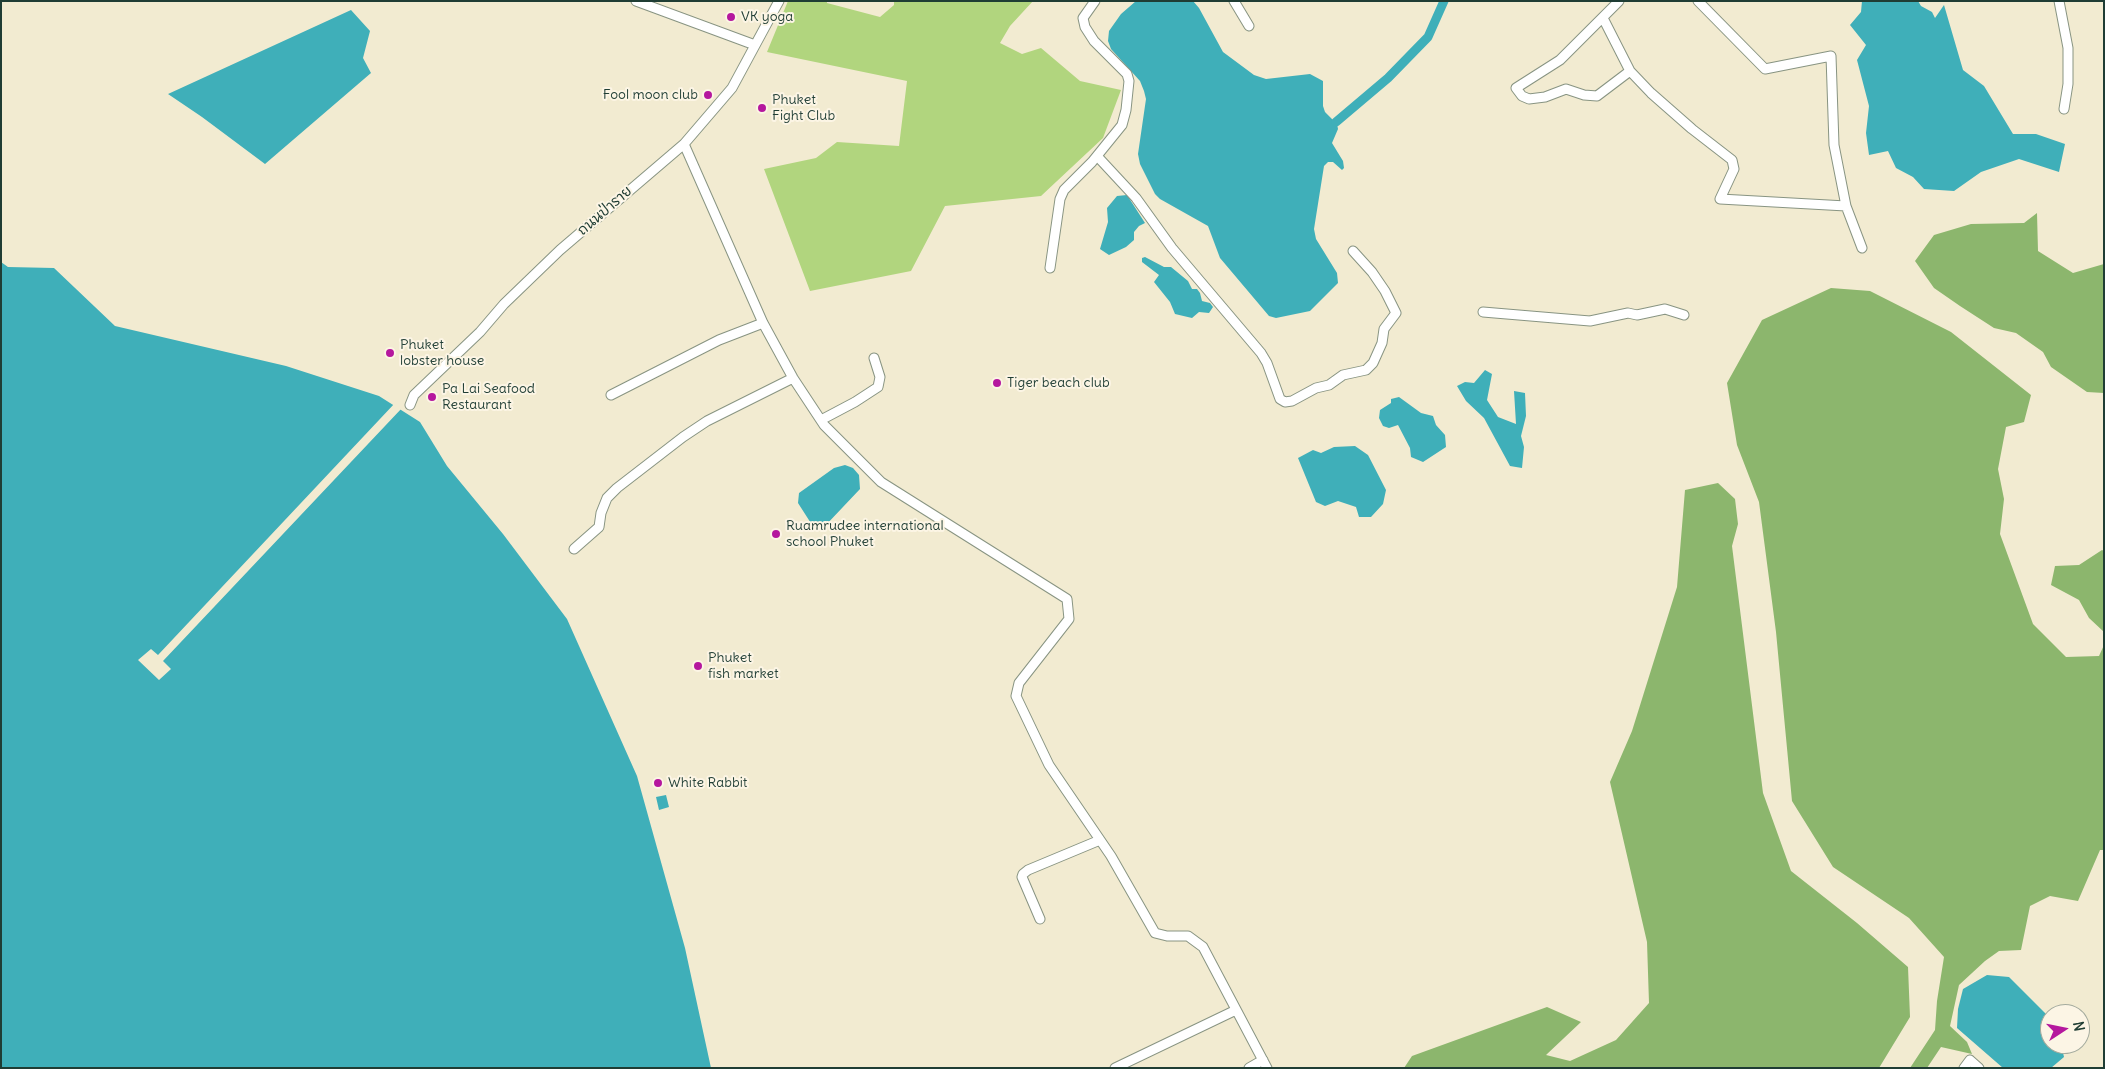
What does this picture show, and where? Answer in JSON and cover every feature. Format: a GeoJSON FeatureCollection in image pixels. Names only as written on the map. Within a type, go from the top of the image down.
{"type":"FeatureCollection","features":[{"type":"Feature","properties":{"kind":"street"},"geometry":{"type":"LineString","coordinates":[[636,1],[755,45]]}},
{"type":"Feature","properties":{"kind":"street","name":"ถนนป่าราย"},"geometry":{"type":"LineString","coordinates":[[410,405],[414,395],[480,332],[504,304],[560,250],[684,144],[732,88],[779,1]]}},
{"type":"Feature","properties":{"kind":"street"},"geometry":{"type":"LineString","coordinates":[[1050,268],[1060,199],[1064,190],[1097,156],[1122,125],[1129,81],[1124,70],[1094,41],[1085,27],[1083,18],[1095,1]]}},
{"type":"Feature","properties":{"kind":"street"},"geometry":{"type":"LineString","coordinates":[[1234,1],[1249,26]]}},
{"type":"Feature","properties":{"kind":"street"},"geometry":{"type":"LineString","coordinates":[[1619,1],[1560,60],[1516,88],[1522,96],[1529,99],[1545,97],[1566,89],[1584,96],[1597,96],[1630,71]]}},
{"type":"Feature","properties":{"kind":"street"},"geometry":{"type":"LineString","coordinates":[[1698,1],[1765,69],[1831,56],[1834,144],[1846,206],[1862,248]]}},
{"type":"Feature","properties":{"kind":"street"},"geometry":{"type":"LineString","coordinates":[[2059,1],[2068,48],[2069,64],[2064,109]]}},
{"type":"Feature","properties":{"kind":"street"},"geometry":{"type":"LineString","coordinates":[[1603,18],[1630,71],[1651,93],[1692,129],[1732,160],[1734,169],[1720,199],[1846,206]]}},
{"type":"Feature","properties":{"kind":"street"},"geometry":{"type":"LineString","coordinates":[[684,144],[763,323],[793,378],[821,420],[881,482],[1067,599],[1069,619],[1019,683],[1016,696],[1048,765],[1100,840],[1155,934],[1188,936],[1203,947],[1265,1064],[1249,1068]]}},
{"type":"Feature","properties":{"kind":"street"},"geometry":{"type":"LineString","coordinates":[[1097,156],[1136,198],[1172,248],[1260,353],[1267,364],[1280,399],[1285,402],[1292,401],[1316,388],[1329,384],[1342,375],[1366,370],[1373,363],[1382,343],[1384,329],[1396,313],[1385,291],[1372,272],[1353,251]]}},
{"type":"Feature","properties":{"kind":"street"},"geometry":{"type":"LineString","coordinates":[[1483,312],[1590,321],[1628,313],[1637,315],[1665,309],[1684,315]]}},
{"type":"Feature","properties":{"kind":"street"},"geometry":{"type":"LineString","coordinates":[[611,395],[711,344],[763,323]]}},
{"type":"Feature","properties":{"kind":"street"},"geometry":{"type":"LineString","coordinates":[[821,420],[878,388],[880,377],[874,358]]}},
{"type":"Feature","properties":{"kind":"street"},"geometry":{"type":"LineString","coordinates":[[574,549],[599,527],[607,498],[617,488],[707,421],[793,378]]}},
{"type":"Feature","properties":{"kind":"street"},"geometry":{"type":"LineString","coordinates":[[1040,919],[1022,877],[1023,874],[1028,870],[1100,840]]}},
{"type":"Feature","properties":{"kind":"street"},"geometry":{"type":"LineString","coordinates":[[1115,1068],[1129,1065],[1236,1010]]}},
{"type":"Feature","properties":{"kind":"street"},"geometry":{"type":"LineString","coordinates":[[1964,1068],[1970,1060],[1979,1068]]}},
{"type":"Feature","properties":{"kind":"green space"},"geometry":{"type":"Polygon","coordinates":[[[788,1],[827,1],[827,3],[880,17],[894,5],[894,1],[1033,1],[1010,26],[1000,43],[1022,54],[1041,48],[1080,81],[1121,90],[1103,138],[1041,196],[945,206],[911,271],[810,291],[764,169],[816,158],[837,142],[899,146],[907,81],[767,52],[788,1]]]}},
{"type":"Feature","properties":{"kind":"green space"},"geometry":{"type":"Polygon","coordinates":[[[2037,213],[2038,251],[2073,273],[2104,264],[2104,393],[2087,392],[2051,367],[2043,352],[2016,333],[1994,328],[1934,288],[1915,261],[1934,235],[1971,224],[2024,223],[2037,213]]]}},
{"type":"Feature","properties":{"kind":"green space"},"geometry":{"type":"Polygon","coordinates":[[[1831,288],[1870,291],[1951,332],[2031,395],[2024,422],[2006,427],[1998,469],[2004,499],[2000,534],[2033,624],[2066,657],[2099,656],[2104,645],[2104,850],[2100,850],[2078,901],[2050,896],[2030,906],[2021,950],[1999,951],[1959,985],[1950,1026],[1967,1042],[1972,1054],[1941,1047],[1927,1068],[1910,1068],[1935,1030],[1937,1001],[1944,957],[1909,918],[1833,867],[1792,801],[1776,632],[1759,502],[1737,445],[1727,383],[1762,320],[1831,288]]]}},
{"type":"Feature","properties":{"kind":"green space"},"geometry":{"type":"Polygon","coordinates":[[[1718,483],[1735,499],[1738,524],[1732,546],[1763,793],[1791,871],[1857,923],[1908,967],[1910,1017],[1879,1068],[1404,1068],[1412,1056],[1547,1007],[1581,1022],[1546,1055],[1570,1061],[1616,1040],[1649,1003],[1647,942],[1610,782],[1632,731],[1677,587],[1685,490],[1718,483]]]}},
{"type":"Feature","properties":{"kind":"green space"},"geometry":{"type":"Polygon","coordinates":[[[2102,550],[2104,551],[2104,632],[2089,618],[2079,600],[2051,585],[2055,566],[2079,565],[2102,550]]]}},
{"type":"Feature","properties":{"kind":"water"},"geometry":{"type":"Polygon","coordinates":[[[1136,1],[1193,1],[1199,8],[1223,52],[1254,75],[1266,79],[1310,74],[1323,81],[1323,106],[1325,112],[1337,124],[1338,129],[1332,143],[1343,161],[1344,168],[1342,170],[1333,162],[1328,162],[1324,166],[1314,229],[1316,239],[1337,273],[1338,283],[1310,311],[1276,318],[1269,316],[1220,258],[1208,226],[1160,199],[1155,194],[1140,164],[1138,154],[1146,99],[1144,91],[1140,81],[1111,49],[1108,41],[1109,31],[1121,14],[1136,1]]]}},
{"type":"Feature","properties":{"kind":"water"},"geometry":{"type":"Polygon","coordinates":[[[1862,1],[1918,1],[1921,6],[1932,12],[1935,18],[1944,5],[1963,70],[1984,86],[2013,134],[2036,134],[2065,144],[2059,172],[2019,159],[1981,172],[1954,191],[1924,189],[1913,177],[1896,168],[1888,151],[1869,155],[1866,133],[1869,106],[1857,60],[1866,45],[1850,25],[1861,12],[1862,1]]]}},
{"type":"Feature","properties":{"kind":"water"},"geometry":{"type":"Polygon","coordinates":[[[351,10],[370,31],[363,58],[371,73],[265,164],[168,94],[351,10]]]}},
{"type":"Feature","properties":{"kind":"water"},"geometry":{"type":"Polygon","coordinates":[[[1127,195],[1145,223],[1134,232],[1134,240],[1126,247],[1109,255],[1100,249],[1108,222],[1107,208],[1117,196],[1127,195]]]}},
{"type":"Feature","properties":{"kind":"water"},"geometry":{"type":"Polygon","coordinates":[[[1145,257],[1164,267],[1171,267],[1188,281],[1192,289],[1197,289],[1200,293],[1202,301],[1210,303],[1213,307],[1209,313],[1199,312],[1192,318],[1175,314],[1170,302],[1154,282],[1159,275],[1142,262],[1142,258],[1145,257]]]}},
{"type":"Feature","properties":{"kind":"water"},"geometry":{"type":"Polygon","coordinates":[[[1,262],[8,267],[54,268],[115,326],[286,366],[379,396],[420,422],[447,466],[503,534],[567,619],[637,776],[685,948],[711,1068],[1,1068],[1,262]]]}},
{"type":"Feature","properties":{"kind":"water"},"geometry":{"type":"Polygon","coordinates":[[[1485,370],[1492,374],[1487,400],[1498,417],[1516,424],[1514,391],[1525,393],[1526,416],[1521,436],[1524,447],[1522,468],[1510,466],[1484,418],[1466,401],[1457,386],[1465,382],[1474,383],[1485,370]]]}},
{"type":"Feature","properties":{"kind":"water"},"geometry":{"type":"Polygon","coordinates":[[[1399,397],[1421,413],[1433,416],[1436,425],[1445,435],[1446,447],[1423,462],[1411,457],[1410,448],[1398,425],[1389,428],[1383,426],[1379,418],[1380,410],[1391,403],[1391,399],[1399,397]]]}},
{"type":"Feature","properties":{"kind":"water"},"geometry":{"type":"Polygon","coordinates":[[[1355,446],[1368,455],[1386,490],[1383,504],[1371,517],[1359,517],[1356,507],[1338,501],[1325,506],[1316,502],[1298,458],[1313,450],[1321,453],[1334,447],[1355,446]]]}},
{"type":"Feature","properties":{"kind":"water"},"geometry":{"type":"Polygon","coordinates":[[[845,465],[853,468],[859,475],[860,489],[825,526],[819,529],[814,528],[798,503],[799,493],[834,468],[845,465]]]}},
{"type":"Feature","properties":{"kind":"water"},"geometry":{"type":"Polygon","coordinates":[[[666,795],[669,807],[659,810],[656,797],[666,795]]]}},
{"type":"Feature","properties":{"kind":"water"},"geometry":{"type":"Polygon","coordinates":[[[1987,975],[2009,977],[2040,1008],[2040,1054],[2063,1054],[2064,1057],[2051,1068],[2003,1068],[1957,1028],[1958,1009],[1963,989],[1987,975]]]}},
{"type":"Feature","properties":{"kind":"pier"},"geometry":{"type":"Polygon","coordinates":[[[395,403],[402,408],[163,661],[171,669],[159,680],[138,660],[151,649],[158,655],[395,403]]]}},
{"type":"Feature","properties":{"kind":"waterway"},"geometry":{"type":"LineString","coordinates":[[1336,122],[1388,78],[1428,37],[1444,1]]}},
{"type":"Feature","properties":{"kind":"place","name":"VK yoga"},"geometry":{"type":"Point","coordinates":[731,17]}},
{"type":"Feature","properties":{"kind":"place","name":"Fool moon club"},"geometry":{"type":"Point","coordinates":[708,95]}},
{"type":"Feature","properties":{"kind":"place","name":"Phuket Fight Club"},"geometry":{"type":"Point","coordinates":[762,108]}},
{"type":"Feature","properties":{"kind":"place","name":"Phuket lobster house"},"geometry":{"type":"Point","coordinates":[390,353]}},
{"type":"Feature","properties":{"kind":"place","name":"Tiger beach club"},"geometry":{"type":"Point","coordinates":[997,383]}},
{"type":"Feature","properties":{"kind":"place","name":"Pa Lai Seafood Restaurant"},"geometry":{"type":"Point","coordinates":[432,397]}},
{"type":"Feature","properties":{"kind":"place","name":"Ruamrudee international school Phuket"},"geometry":{"type":"Point","coordinates":[776,534]}},
{"type":"Feature","properties":{"kind":"place","name":"Phuket fish market"},"geometry":{"type":"Point","coordinates":[698,666]}},
{"type":"Feature","properties":{"kind":"place","name":"White Rabbit"},"geometry":{"type":"Point","coordinates":[658,783]}}]}
